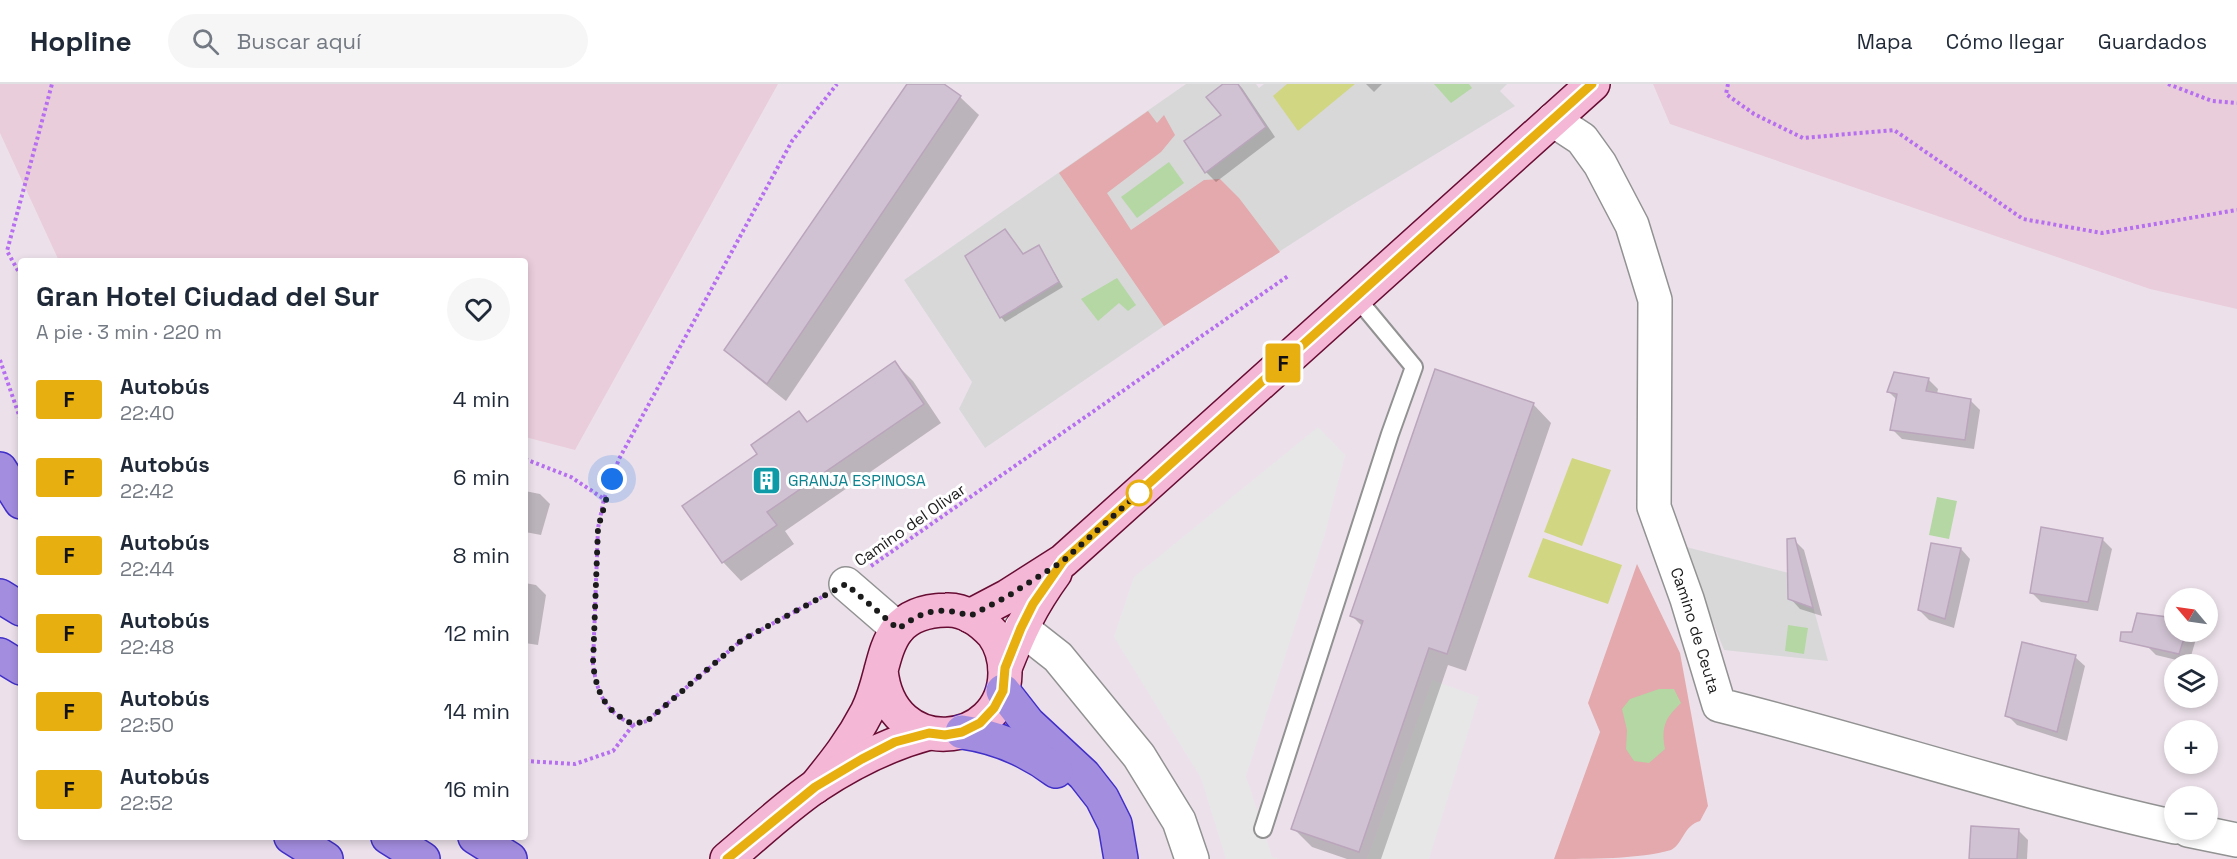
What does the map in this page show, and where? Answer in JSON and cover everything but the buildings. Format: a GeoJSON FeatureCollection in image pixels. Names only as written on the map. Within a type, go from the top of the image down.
{"type":"FeatureCollection","features":[{"type":"Feature","properties":{"kind":"highway"},"geometry":{"type":"LineString","coordinates":[[0,469],[18,497]]}},
{"type":"Feature","properties":{"kind":"highway"},"geometry":{"type":"LineString","coordinates":[[0,576],[18,584]]}},
{"type":"Feature","properties":{"kind":"highway"},"geometry":{"type":"LineString","coordinates":[[0,596],[18,607]]}},
{"type":"Feature","properties":{"kind":"highway"},"geometry":{"type":"LineString","coordinates":[[0,655],[18,666]]}},
{"type":"Feature","properties":{"kind":"highway"},"geometry":{"type":"LineString","coordinates":[[1004,679],[1028,723],[1084,775],[1102,798],[1115,824],[1121,859]]}},
{"type":"Feature","properties":{"kind":"highway"},"geometry":{"type":"LineString","coordinates":[[962,732],[992,738],[1021,748],[1041,759],[1073,784],[1091,808],[1104,831],[1108,859]]}},
{"type":"Feature","properties":{"kind":"highway"},"geometry":{"type":"LineString","coordinates":[[296,840],[326,859]]}},
{"type":"Feature","properties":{"kind":"highway"},"geometry":{"type":"LineString","coordinates":[[393,840],[423,859]]}},
{"type":"Feature","properties":{"kind":"highway"},"geometry":{"type":"LineString","coordinates":[[481,840],[510,859]]}},
{"type":"Feature","properties":{"kind":"main road"},"geometry":{"type":"LineString","coordinates":[[970,616],[1008,596],[1063,561],[1593,84]]}},
{"type":"Feature","properties":{"kind":"main road"},"geometry":{"type":"LineString","coordinates":[[881,670],[882,687],[891,706],[899,717],[913,727],[929,733],[945,735],[962,732],[980,723],[994,708],[1021,628],[1033,604],[1063,561]]}},
{"type":"Feature","properties":{"kind":"main road"},"geometry":{"type":"LineString","coordinates":[[815,787],[848,747],[869,709],[881,670],[883,655],[889,642],[898,629],[914,617],[932,610],[951,610],[970,616],[984,625],[995,637],[1002,652],[1004,679]]}},
{"type":"Feature","properties":{"kind":"main road"},"geometry":{"type":"LineString","coordinates":[[727,859],[815,787],[895,742],[929,733]]}},
{"type":"Feature","properties":{"kind":"street","name":"Camino de Ceuta"},"geometry":{"type":"LineString","coordinates":[[1553,120],[1582,140],[1600,164],[1632,225],[1655,300],[1654,507],[1687,599],[1719,705],[2093,809],[2164,825]]}},
{"type":"Feature","properties":{"kind":"street"},"geometry":{"type":"LineString","coordinates":[[846,584],[898,629]]}},
{"type":"Feature","properties":{"kind":"street"},"geometry":{"type":"LineString","coordinates":[[1021,628],[1058,657],[1139,756],[1179,821],[1192,859]]}},
{"type":"Feature","properties":{"kind":"street"},"geometry":{"type":"LineString","coordinates":[[2218,836],[2237,840]]}},
{"type":"Feature","properties":{"kind":"lane"},"geometry":{"type":"LineString","coordinates":[[1263,829],[1390,434],[1414,367],[1356,297]]}},
{"type":"Feature","properties":{"kind":"path"},"geometry":{"type":"LineString","coordinates":[[18,271],[7,251],[52,84]]}},
{"type":"Feature","properties":{"kind":"path"},"geometry":{"type":"LineString","coordinates":[[528,761],[575,764],[612,750],[633,724],[618,718],[603,701],[596,687],[593,664],[598,528],[604,499],[619,459],[792,141],[837,84]]}},
{"type":"Feature","properties":{"kind":"path"},"geometry":{"type":"LineString","coordinates":[[1728,84],[1726,94],[1754,114],[1803,138],[1894,130],[2023,219],[2102,232],[2237,210]]}},
{"type":"Feature","properties":{"kind":"path"},"geometry":{"type":"LineString","coordinates":[[2168,84],[2212,101],[2237,103]]}},
{"type":"Feature","properties":{"kind":"path","name":"Camino del Olivar"},"geometry":{"type":"LineString","coordinates":[[633,724],[647,721],[742,640],[846,584],[1288,276]]}},
{"type":"Feature","properties":{"kind":"path"},"geometry":{"type":"LineString","coordinates":[[0,360],[18,412]]}},
{"type":"Feature","properties":{"kind":"path"},"geometry":{"type":"LineString","coordinates":[[528,460],[571,477],[604,499]]}},
{"type":"Feature","properties":{"kind":"shaded area"},"geometry":{"type":"Polygon","coordinates":[[[0,84],[778,84],[575,450],[528,438],[528,258],[58,258],[0,133],[0,84]]]}},
{"type":"Feature","properties":{"kind":"shaded area"},"geometry":{"type":"Polygon","coordinates":[[[1186,84],[1256,84],[1259,88],[1264,84],[1507,84],[1500,91],[1515,106],[1347,208],[1164,326],[985,448],[959,409],[972,382],[904,280],[1186,84]]]}},
{"type":"Feature","properties":{"kind":"shaded area"},"geometry":{"type":"Polygon","coordinates":[[[1287,84],[1355,84],[1298,131],[1273,96],[1287,84]]]}},
{"type":"Feature","properties":{"kind":"shaded area"},"geometry":{"type":"Polygon","coordinates":[[[1434,84],[1469,84],[1472,88],[1451,103],[1434,84]]]}},
{"type":"Feature","properties":{"kind":"shaded area"},"geometry":{"type":"Polygon","coordinates":[[[1653,84],[2237,84],[2237,309],[2150,289],[1670,124],[1653,84]]]}},
{"type":"Feature","properties":{"kind":"shaded area"},"geometry":{"type":"Polygon","coordinates":[[[1148,111],[1157,123],[1164,115],[1175,135],[1161,152],[1107,193],[1131,230],[1204,180],[1220,179],[1239,198],[1280,252],[1164,326],[1059,173],[1148,111]]]}},
{"type":"Feature","properties":{"kind":"shaded area"},"geometry":{"type":"Polygon","coordinates":[[[1169,162],[1184,183],[1137,218],[1121,197],[1169,162]]]}},
{"type":"Feature","properties":{"kind":"shaded area"},"geometry":{"type":"Polygon","coordinates":[[[1117,278],[1136,305],[1128,311],[1119,303],[1098,321],[1081,299],[1117,278]]]}},
{"type":"Feature","properties":{"kind":"shaded area"},"geometry":{"type":"Polygon","coordinates":[[[1318,427],[1345,455],[1325,534],[1246,776],[1272,857],[1279,859],[1226,859],[1201,778],[1114,637],[1134,577],[1318,427]]]}},
{"type":"Feature","properties":{"kind":"shaded area"},"geometry":{"type":"Polygon","coordinates":[[[1572,458],[1611,470],[1582,546],[1544,532],[1572,458]]]}},
{"type":"Feature","properties":{"kind":"shaded area"},"geometry":{"type":"Polygon","coordinates":[[[1937,497],[1957,501],[1949,539],[1929,535],[1937,497]]]}},
{"type":"Feature","properties":{"kind":"shaded area"},"geometry":{"type":"Polygon","coordinates":[[[1543,538],[1622,565],[1608,604],[1528,577],[1543,538]]]}},
{"type":"Feature","properties":{"kind":"shaded area"},"geometry":{"type":"Polygon","coordinates":[[[1682,546],[1805,577],[1828,661],[1724,650],[1682,546]]]}},
{"type":"Feature","properties":{"kind":"shaded area"},"geometry":{"type":"Polygon","coordinates":[[[1637,564],[1680,653],[1708,806],[1700,821],[1690,826],[1671,850],[1629,857],[1554,859],[1600,732],[1588,703],[1637,564]]]}},
{"type":"Feature","properties":{"kind":"shaded area"},"geometry":{"type":"Polygon","coordinates":[[[1788,625],[1808,628],[1804,654],[1785,651],[1788,625]]]}},
{"type":"Feature","properties":{"kind":"shaded area"},"geometry":{"type":"Polygon","coordinates":[[[1432,680],[1479,697],[1429,859],[1367,859],[1432,680]]]}},
{"type":"Feature","properties":{"kind":"shaded area"},"geometry":{"type":"Polygon","coordinates":[[[1659,689],[1674,689],[1681,703],[1671,713],[1666,723],[1665,749],[1649,763],[1634,761],[1626,749],[1627,730],[1622,709],[1630,699],[1659,689]]]}},
{"type":"Feature","properties":{"kind":"bus line","name":"F"},"geometry":{"type":"LineString","coordinates":[[727,859],[815,787],[862,759],[895,742],[929,733],[945,735],[962,732],[980,723],[994,708],[1003,691],[1005,668],[1033,604],[1063,561],[1592,84]]}},
{"type":"Feature","properties":{"kind":"place","name":"GRANJA ESPINOSA"},"geometry":{"type":"Point","coordinates":[767,480]}},
{"type":"Feature","properties":{"kind":"route"},"geometry":{"type":"LineString","coordinates":[[612,479],[604,499],[598,528],[593,664],[596,687],[603,701],[618,718],[633,724],[647,721],[742,640],[846,584],[898,629],[914,617],[932,610],[951,610],[970,616],[1008,596],[1063,561],[1139,493]]}}]}
